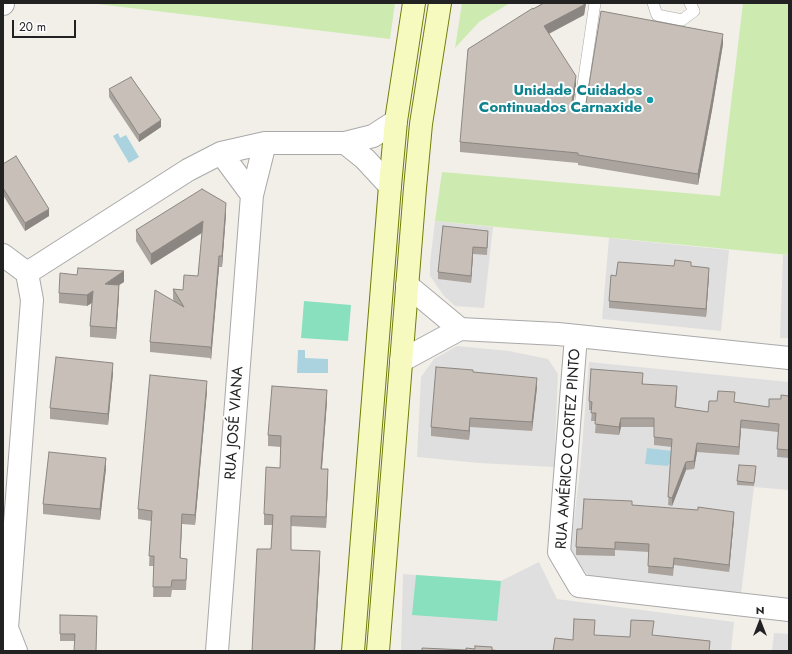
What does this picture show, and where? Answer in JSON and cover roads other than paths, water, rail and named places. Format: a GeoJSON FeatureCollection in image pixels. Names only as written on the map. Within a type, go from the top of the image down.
{"type":"FeatureCollection","features":[{"type":"Feature","properties":{"kind":"street"},"geometry":{"type":"LineString","coordinates":[[353,651],[396,121],[414,3]]}},
{"type":"Feature","properties":{"kind":"street"},"geometry":{"type":"LineString","coordinates":[[378,651],[421,124],[440,3]]}},
{"type":"Feature","properties":{"kind":"street"},"geometry":{"type":"LineString","coordinates":[[27,273],[188,170],[221,153],[265,143],[345,143],[373,136],[396,121]]}},
{"type":"Feature","properties":{"kind":"street","name":"RUA JOSÉ VIANA"},"geometry":{"type":"LineString","coordinates":[[217,651],[252,195],[265,143]]}},
{"type":"Feature","properties":{"kind":"street"},"geometry":{"type":"LineString","coordinates":[[345,143],[366,159],[390,186]]}},
{"type":"Feature","properties":{"kind":"street"},"geometry":{"type":"LineString","coordinates":[[221,153],[252,195]]}},
{"type":"Feature","properties":{"kind":"street"},"geometry":{"type":"LineString","coordinates":[[3,255],[27,273],[32,300],[9,518],[7,628],[16,651]]}},
{"type":"Feature","properties":{"kind":"street"},"geometry":{"type":"LineString","coordinates":[[407,285],[460,329]]}},
{"type":"Feature","properties":{"kind":"street"},"geometry":{"type":"LineString","coordinates":[[401,361],[460,329],[576,336],[789,358]]}},
{"type":"Feature","properties":{"kind":"street","name":"RUA AMÉRICO CORTEZ PINTO"},"geometry":{"type":"LineString","coordinates":[[576,336],[559,552],[579,586],[789,610]]}},
{"type":"Feature","properties":{"kind":"lane"},"geometry":{"type":"LineString","coordinates":[[579,112],[595,3]]}},
{"type":"Feature","properties":{"kind":"lane"},"geometry":{"type":"LineString","coordinates":[[653,3],[657,15],[682,20],[694,11],[690,3]]}},
{"type":"Feature","properties":{"kind":"water"},"geometry":{"type":"Polygon","coordinates":[[[118,133],[120,138],[126,135],[139,157],[129,163],[113,136],[118,133]]]}},
{"type":"Feature","properties":{"kind":"water"},"geometry":{"type":"Polygon","coordinates":[[[298,350],[305,350],[305,358],[328,359],[328,373],[297,373],[298,350]]]}},
{"type":"Feature","properties":{"kind":"water"},"geometry":{"type":"Polygon","coordinates":[[[647,448],[672,451],[673,464],[669,464],[668,466],[645,464],[647,448]]]}},
{"type":"Feature","properties":{"kind":"place","name":"Unidade Cuidados Continuados Carnaxide"},"geometry":{"type":"Point","coordinates":[650,100]}}]}
